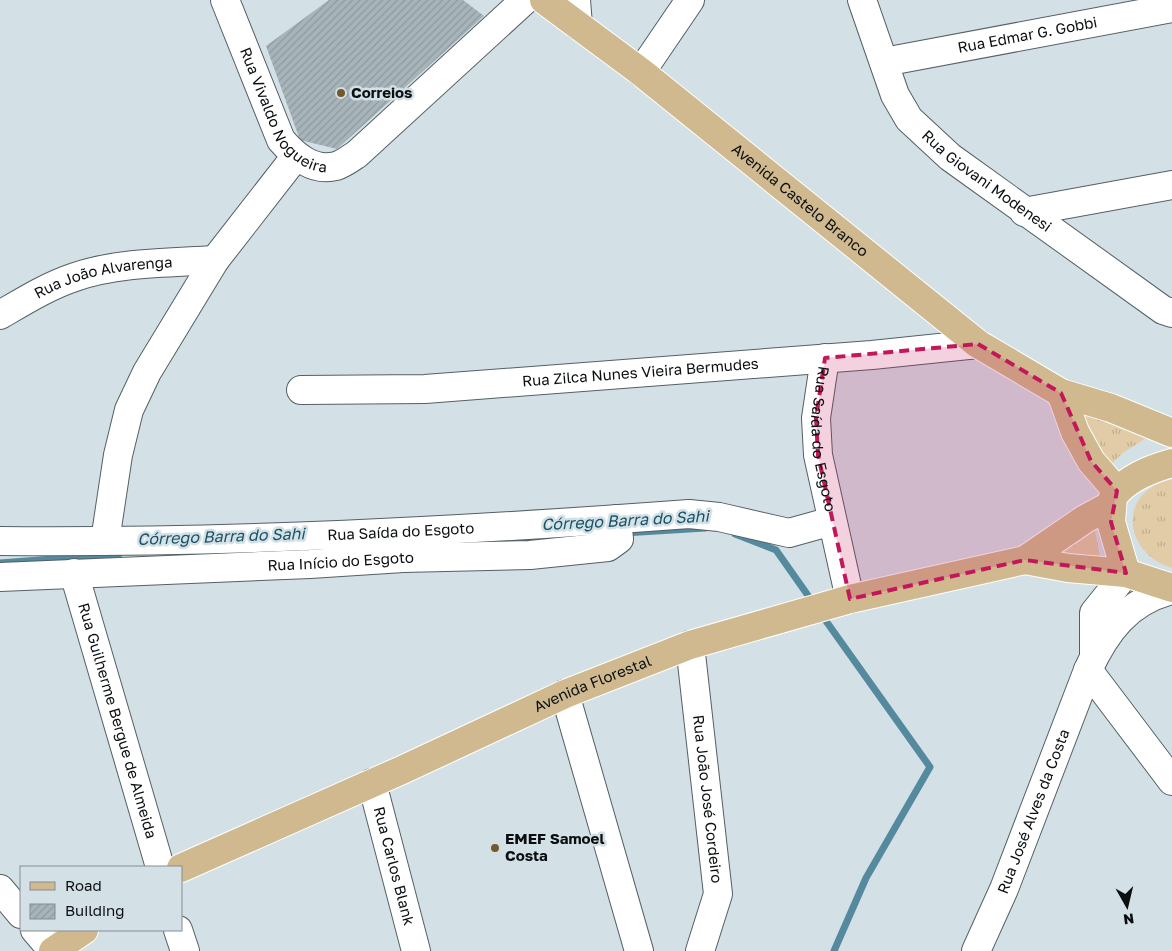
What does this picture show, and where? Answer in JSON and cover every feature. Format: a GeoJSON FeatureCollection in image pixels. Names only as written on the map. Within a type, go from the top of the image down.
{"type":"FeatureCollection","features":[{"type":"Feature","properties":{"kind":"main road","name":"Avenida Castelo Branco"},"geometry":{"type":"LineString","coordinates":[[544,0],[577,13],[641,72],[978,344],[1061,393],[1112,408],[1172,433]]}},
{"type":"Feature","properties":{"kind":"main road"},"geometry":{"type":"LineString","coordinates":[[1061,393],[1075,432],[1114,498],[1111,522],[1126,574]]}},
{"type":"Feature","properties":{"kind":"main road","name":"Avenida Florestal"},"geometry":{"type":"LineString","coordinates":[[182,868],[565,694],[690,645],[850,599],[1026,560],[1114,498],[1141,475],[1172,464]]}},
{"type":"Feature","properties":{"kind":"main road","name":"Avenida Florestal"},"geometry":{"type":"LineString","coordinates":[[1026,560],[1068,568],[1126,574],[1172,589]]}},
{"type":"Feature","properties":{"kind":"main road"},"geometry":{"type":"LineString","coordinates":[[53,951],[83,931]]}},
{"type":"Feature","properties":{"kind":"street","name":"Rua Vivaldo Nogueira"},"geometry":{"type":"LineString","coordinates":[[225,0],[281,140],[296,156],[316,167],[336,166],[357,154],[525,0]]}},
{"type":"Feature","properties":{"kind":"street"},"geometry":{"type":"LineString","coordinates":[[641,72],[690,0]]}},
{"type":"Feature","properties":{"kind":"street","name":"Rua Giovani Modenesi"},"geometry":{"type":"LineString","coordinates":[[862,0],[894,95],[909,119],[950,157],[1024,212],[1163,310],[1172,313]]}},
{"type":"Feature","properties":{"kind":"street","name":"Rua Edmar G. Gobbi"},"geometry":{"type":"LineString","coordinates":[[884,62],[1161,6]]}},
{"type":"Feature","properties":{"kind":"street"},"geometry":{"type":"LineString","coordinates":[[105,542],[118,455],[129,410],[147,372],[215,260],[296,156]]}},
{"type":"Feature","properties":{"kind":"street"},"geometry":{"type":"LineString","coordinates":[[1024,212],[1172,185]]}},
{"type":"Feature","properties":{"kind":"street","name":"Rua João Alvarenga"},"geometry":{"type":"LineString","coordinates":[[0,315],[41,291],[76,276],[109,268],[215,260]]}},
{"type":"Feature","properties":{"kind":"street","name":"Rua Zilca Nunes Vieira Bermudes"},"geometry":{"type":"LineString","coordinates":[[301,390],[425,389],[826,358],[978,344]]}},
{"type":"Feature","properties":{"kind":"street","name":"Rua Saída do Esgoto"},"geometry":{"type":"LineString","coordinates":[[826,358],[818,404],[816,435],[818,455],[850,599]]}},
{"type":"Feature","properties":{"kind":"street","name":"Rua Saída do Esgoto"},"geometry":{"type":"LineString","coordinates":[[0,541],[105,542],[402,534],[689,514],[719,518],[789,533],[832,521]]}},
{"type":"Feature","properties":{"kind":"street","name":"Rua Início do Esgoto"},"geometry":{"type":"LineString","coordinates":[[0,577],[530,554],[608,547],[619,539],[616,519]]}},
{"type":"Feature","properties":{"kind":"street","name":"Rua Guilherme Bergue de Almeida"},"geometry":{"type":"LineString","coordinates":[[74,573],[160,866]]}},
{"type":"Feature","properties":{"kind":"street"},"geometry":{"type":"LineString","coordinates":[[1126,574],[1094,613],[1091,663],[1172,781]]}},
{"type":"Feature","properties":{"kind":"street","name":"Rua José Alves da Costa"},"geometry":{"type":"LineString","coordinates":[[976,951],[1004,888],[1091,663],[1114,626],[1134,607],[1152,595],[1172,589]]}},
{"type":"Feature","properties":{"kind":"street","name":"Rua João José Cordeiro"},"geometry":{"type":"LineString","coordinates":[[690,645],[718,894],[700,951]]}},
{"type":"Feature","properties":{"kind":"street"},"geometry":{"type":"LineString","coordinates":[[565,694],[639,951]]}},
{"type":"Feature","properties":{"kind":"street","name":"Rua Carlos Blank"},"geometry":{"type":"LineString","coordinates":[[372,783],[416,951]]}},
{"type":"Feature","properties":{"kind":"street"},"geometry":{"type":"LineString","coordinates":[[0,889],[20,913]]}},
{"type":"Feature","properties":{"kind":"street"},"geometry":{"type":"LineString","coordinates":[[36,931],[53,951]]}},
{"type":"Feature","properties":{"kind":"street"},"geometry":{"type":"LineString","coordinates":[[178,931],[185,951]]}},
{"type":"Feature","properties":{"kind":"highlighted area"},"geometry":{"type":"Polygon","coordinates":[[[978,344],[1061,393],[1091,461],[1117,491],[1111,522],[1126,573],[1025,560],[850,599],[818,455],[816,418],[825,358],[978,344]]]}},
{"type":"Feature","properties":{"kind":"green space"},"geometry":{"type":"Polygon","coordinates":[[[1082,413],[1146,438],[1123,453],[1109,466],[1082,413]]]}},
{"type":"Feature","properties":{"kind":"green space"},"geometry":{"type":"Polygon","coordinates":[[[1172,479],[1172,568],[1156,561],[1144,550],[1136,537],[1133,523],[1134,509],[1141,496],[1154,486],[1172,479]]]}},
{"type":"Feature","properties":{"kind":"green space"},"geometry":{"type":"Polygon","coordinates":[[[1094,526],[1101,562],[1058,554],[1094,526]]]}},
{"type":"Feature","properties":{"kind":"building","name":"Correios"},"geometry":{"type":"Polygon","coordinates":[[[329,0],[463,0],[484,16],[337,149],[300,140],[266,46],[329,0]]]}},
{"type":"Feature","properties":{"kind":"waterway","name":"Córrego Barra do Sahi"},"geometry":{"type":"LineString","coordinates":[[624,533],[705,528]]}},
{"type":"Feature","properties":{"kind":"waterway","name":"Córrego Barra do Sahi"},"geometry":{"type":"LineString","coordinates":[[735,534],[776,550],[814,604]]}},
{"type":"Feature","properties":{"kind":"waterway","name":"Córrego Barra do Sahi"},"geometry":{"type":"LineString","coordinates":[[502,540],[578,537]]}},
{"type":"Feature","properties":{"kind":"waterway","name":"Córrego Barra do Sahi"},"geometry":{"type":"LineString","coordinates":[[0,563],[119,554]]}},
{"type":"Feature","properties":{"kind":"waterway","name":"Córrego Barra do Sahi"},"geometry":{"type":"LineString","coordinates":[[821,614],[930,767],[866,878],[834,951]]}},
{"type":"Feature","properties":{"kind":"place","name":"Correios"},"geometry":{"type":"Point","coordinates":[341,93]}},
{"type":"Feature","properties":{"kind":"place","name":"EMEF Samoel Costa"},"geometry":{"type":"Point","coordinates":[495,848]}}]}
